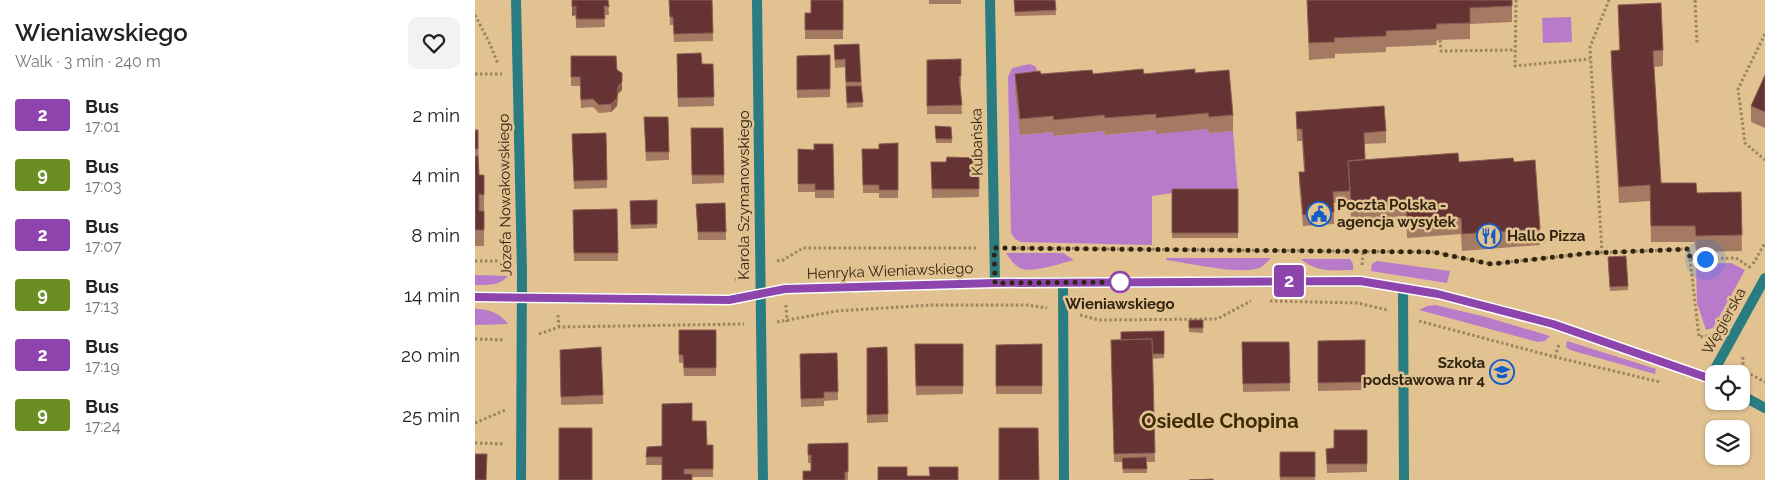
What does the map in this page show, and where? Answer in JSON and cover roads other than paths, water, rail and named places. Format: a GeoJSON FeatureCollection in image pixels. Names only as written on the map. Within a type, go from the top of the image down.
{"type":"FeatureCollection","features":[{"type":"Feature","properties":{"kind":"street","name":"Józefa Nowakowskiego"},"geometry":{"type":"LineString","coordinates":[[516,0],[522,271],[521,480]]}},
{"type":"Feature","properties":{"kind":"street","name":"Karola Szymanowskiego"},"geometry":{"type":"LineString","coordinates":[[757,0],[763,480]]}},
{"type":"Feature","properties":{"kind":"street","name":"Kubańska"},"geometry":{"type":"LineString","coordinates":[[990,0],[995,283]]}},
{"type":"Feature","properties":{"kind":"street","name":"Węgierska"},"geometry":{"type":"LineString","coordinates":[[1719,365],[1765,278]]}},
{"type":"Feature","properties":{"kind":"street","name":"Henryka Wieniawskiego"},"geometry":{"type":"LineString","coordinates":[[475,297],[729,300],[785,289],[1063,282],[1360,281],[1438,294],[1553,324],[1705,377]]}},
{"type":"Feature","properties":{"kind":"street"},"geometry":{"type":"LineString","coordinates":[[1063,282],[1064,480]]}},
{"type":"Feature","properties":{"kind":"street"},"geometry":{"type":"LineString","coordinates":[[1403,289],[1404,480]]}},
{"type":"Feature","properties":{"kind":"street"},"geometry":{"type":"LineString","coordinates":[[1750,400],[1765,408]]}},
{"type":"Feature","properties":{"kind":"place","name":"Poczta Polska - agencja wysyłek"},"geometry":{"type":"Point","coordinates":[1319,214]}},
{"type":"Feature","properties":{"kind":"place","name":"Hallo Pizza"},"geometry":{"type":"Point","coordinates":[1489,236]}},
{"type":"Feature","properties":{"kind":"place","name":"Wieniawskiego"},"geometry":{"type":"Point","coordinates":[1120,282]}},
{"type":"Feature","properties":{"kind":"place","name":"Szkoła podstawowa nr 4"},"geometry":{"type":"Point","coordinates":[1502,372]}},
{"type":"Feature","properties":{"kind":"district","name":"Osiedle Chopina"},"geometry":{"type":"Point","coordinates":[1220,421]}}]}
